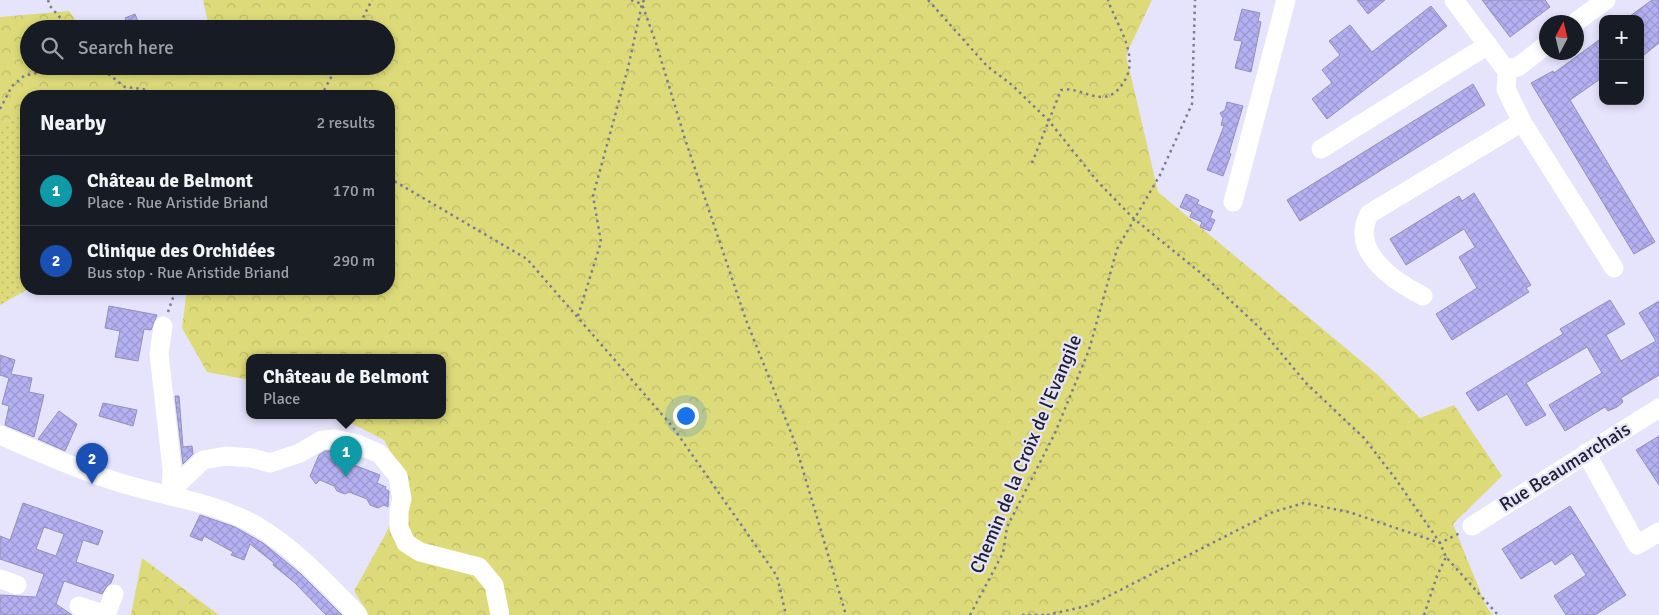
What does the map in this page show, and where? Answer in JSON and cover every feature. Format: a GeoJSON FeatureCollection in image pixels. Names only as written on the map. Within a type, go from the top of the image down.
{"type":"FeatureCollection","features":[{"type":"Feature","properties":{"kind":"street"},"geometry":{"type":"LineString","coordinates":[[1234,202],[1286,0]]}},
{"type":"Feature","properties":{"kind":"street"},"geometry":{"type":"LineString","coordinates":[[1454,0],[1503,66],[1518,67],[1539,50]]}},
{"type":"Feature","properties":{"kind":"street"},"geometry":{"type":"LineString","coordinates":[[1584,15],[1600,2]]}},
{"type":"Feature","properties":{"kind":"street"},"geometry":{"type":"LineString","coordinates":[[1320,149],[1488,45]]}},
{"type":"Feature","properties":{"kind":"street"},"geometry":{"type":"LineString","coordinates":[[1511,68],[1507,74],[1506,89],[1522,122],[1614,268]]}},
{"type":"Feature","properties":{"kind":"street"},"geometry":{"type":"LineString","coordinates":[[1423,296],[1403,286],[1382,271],[1372,257],[1363,231],[1368,214],[1522,122]]}},
{"type":"Feature","properties":{"kind":"street"},"geometry":{"type":"LineString","coordinates":[[163,326],[159,354],[172,469],[171,495]]}},
{"type":"Feature","properties":{"kind":"street","name":"Rue Beaumarchais"},"geometry":{"type":"LineString","coordinates":[[1472,526],[1659,408]]}},
{"type":"Feature","properties":{"kind":"street"},"geometry":{"type":"LineString","coordinates":[[0,435],[57,461],[108,479],[208,504],[254,525],[296,555],[358,615]]}},
{"type":"Feature","properties":{"kind":"street"},"geometry":{"type":"LineString","coordinates":[[171,495],[179,483],[203,460],[226,456],[252,458],[270,463],[300,454],[322,440],[335,439],[357,444],[380,454],[398,476],[402,499],[399,512],[399,528],[406,543],[420,552],[479,567],[494,585],[500,615]]}},
{"type":"Feature","properties":{"kind":"street"},"geometry":{"type":"LineString","coordinates":[[1586,453],[1637,545],[1659,532]]}},
{"type":"Feature","properties":{"kind":"street"},"geometry":{"type":"LineString","coordinates":[[79,606],[106,615],[114,594]]}},
{"type":"Feature","properties":{"kind":"path"},"geometry":{"type":"LineString","coordinates":[[48,0],[50,6],[62,20]]}},
{"type":"Feature","properties":{"kind":"path"},"geometry":{"type":"LineString","coordinates":[[362,20],[372,0]]}},
{"type":"Feature","properties":{"kind":"path"},"geometry":{"type":"LineString","coordinates":[[631,0],[642,4]]}},
{"type":"Feature","properties":{"kind":"path"},"geometry":{"type":"LineString","coordinates":[[578,316],[601,242],[594,196],[644,0]]}},
{"type":"Feature","properties":{"kind":"path"},"geometry":{"type":"LineString","coordinates":[[928,0],[987,66],[1012,85],[1049,120],[1098,182],[1133,218],[1202,274],[1260,328],[1306,383],[1364,438],[1395,478],[1425,524],[1440,543],[1446,557],[1498,615]]}},
{"type":"Feature","properties":{"kind":"path"},"geometry":{"type":"LineString","coordinates":[[1032,163],[1061,90],[1071,88],[1101,97],[1110,95],[1125,82],[1128,73],[1128,43],[1108,0]]}},
{"type":"Feature","properties":{"kind":"path","name":"Chemin de la Croix de l'Evangile"},"geometry":{"type":"LineString","coordinates":[[970,615],[1003,553],[1007,527],[1055,433],[1089,350],[1116,249],[1160,175],[1192,104],[1195,0]]}},
{"type":"Feature","properties":{"kind":"path"},"geometry":{"type":"LineString","coordinates":[[642,4],[746,320],[794,440],[846,615]]}},
{"type":"Feature","properties":{"kind":"path"},"geometry":{"type":"LineString","coordinates":[[0,109],[12,86],[24,76],[28,75]]}},
{"type":"Feature","properties":{"kind":"path"},"geometry":{"type":"LineString","coordinates":[[110,75],[125,87],[145,90]]}},
{"type":"Feature","properties":{"kind":"path"},"geometry":{"type":"LineString","coordinates":[[324,90],[332,75]]}},
{"type":"Feature","properties":{"kind":"path"},"geometry":{"type":"LineString","coordinates":[[395,182],[527,259],[672,426],[777,576],[786,615]]}},
{"type":"Feature","properties":{"kind":"path"},"geometry":{"type":"LineString","coordinates":[[163,326],[174,295]]}},
{"type":"Feature","properties":{"kind":"path"},"geometry":{"type":"LineString","coordinates":[[1022,615],[1047,615],[1090,605],[1273,512],[1304,503],[1349,512],[1440,543],[1472,526]]}},
{"type":"Feature","properties":{"kind":"path"},"geometry":{"type":"LineString","coordinates":[[1424,615],[1436,576],[1446,557]]}},
{"type":"Feature","properties":{"kind":"green space"},"geometry":{"type":"Polygon","coordinates":[[[203,0],[1152,0],[1126,55],[1158,192],[1378,375],[1420,418],[1454,405],[1502,476],[1453,524],[1486,606],[1493,615],[369,615],[354,591],[385,535],[408,486],[384,440],[343,419],[446,419],[446,354],[246,354],[246,379],[207,372],[182,328],[186,295],[395,295],[395,90],[20,90],[20,117],[7,120],[0,126],[0,17],[69,11],[76,20],[20,20],[20,75],[395,75],[395,20],[207,20],[203,0]]]}},
{"type":"Feature","properties":{"kind":"green space"},"geometry":{"type":"Polygon","coordinates":[[[20,117],[20,294],[0,305],[0,126],[7,120],[20,117]]]}},
{"type":"Feature","properties":{"kind":"green space"},"geometry":{"type":"Polygon","coordinates":[[[142,558],[219,615],[131,615],[142,558]]]}},
{"type":"Feature","properties":{"kind":"building"},"geometry":{"type":"Polygon","coordinates":[[[1357,0],[1385,0],[1368,14],[1357,0]]]}},
{"type":"Feature","properties":{"kind":"building"},"geometry":{"type":"Polygon","coordinates":[[[1482,0],[1545,0],[1550,7],[1510,37],[1482,0]]]}},
{"type":"Feature","properties":{"kind":"building"},"geometry":{"type":"Polygon","coordinates":[[[1652,0],[1659,0],[1659,43],[1644,55],[1644,15],[1631,15],[1652,0]]]}},
{"type":"Feature","properties":{"kind":"building"},"geometry":{"type":"Polygon","coordinates":[[[1431,6],[1447,26],[1327,119],[1312,99],[1332,83],[1322,70],[1340,55],[1329,41],[1350,25],[1372,52],[1431,6]]]}},
{"type":"Feature","properties":{"kind":"building"},"geometry":{"type":"Polygon","coordinates":[[[1242,9],[1260,13],[1258,21],[1261,22],[1251,72],[1235,68],[1242,41],[1234,40],[1242,9]]]}},
{"type":"Feature","properties":{"kind":"building"},"geometry":{"type":"Polygon","coordinates":[[[135,14],[137,20],[126,20],[125,18],[135,14]]]}},
{"type":"Feature","properties":{"kind":"building"},"geometry":{"type":"Polygon","coordinates":[[[1599,40],[1599,80],[1570,100],[1655,242],[1634,254],[1531,83],[1553,71],[1554,73],[1572,60],[1584,60],[1584,51],[1599,40]]]}},
{"type":"Feature","properties":{"kind":"building"},"geometry":{"type":"Polygon","coordinates":[[[1473,84],[1485,105],[1300,221],[1287,200],[1473,84]]]}},
{"type":"Feature","properties":{"kind":"building"},"geometry":{"type":"Polygon","coordinates":[[[1227,102],[1243,106],[1229,153],[1231,154],[1223,176],[1207,170],[1224,126],[1221,125],[1223,118],[1220,113],[1225,110],[1227,102]]]}},
{"type":"Feature","properties":{"kind":"building"},"geometry":{"type":"Polygon","coordinates":[[[1474,193],[1531,285],[1526,288],[1529,292],[1452,340],[1436,314],[1477,288],[1459,257],[1475,247],[1464,229],[1406,265],[1390,239],[1459,196],[1462,201],[1474,193]]]}},
{"type":"Feature","properties":{"kind":"building"},"geometry":{"type":"Polygon","coordinates":[[[1186,194],[1199,200],[1197,204],[1213,211],[1210,218],[1215,220],[1210,231],[1200,227],[1202,222],[1190,217],[1192,212],[1180,207],[1186,194]]]}},
{"type":"Feature","properties":{"kind":"building"},"geometry":{"type":"Polygon","coordinates":[[[1610,300],[1625,324],[1606,335],[1621,361],[1656,341],[1639,313],[1659,301],[1659,375],[1621,398],[1623,402],[1617,407],[1608,411],[1605,407],[1565,431],[1549,405],[1602,373],[1587,347],[1526,383],[1546,415],[1526,426],[1507,394],[1478,411],[1466,393],[1563,334],[1560,329],[1610,300]]]}},
{"type":"Feature","properties":{"kind":"building"},"geometry":{"type":"Polygon","coordinates":[[[109,306],[157,315],[151,330],[144,329],[138,361],[115,357],[120,331],[105,328],[109,306]]]}},
{"type":"Feature","properties":{"kind":"building"},"geometry":{"type":"Polygon","coordinates":[[[0,355],[15,360],[11,374],[32,378],[29,392],[44,395],[34,437],[5,425],[9,406],[2,404],[9,378],[0,375],[0,355]]]}},
{"type":"Feature","properties":{"kind":"building"},"geometry":{"type":"Polygon","coordinates":[[[175,396],[179,396],[183,447],[192,446],[193,454],[183,464],[175,396]]]}},
{"type":"Feature","properties":{"kind":"building"},"geometry":{"type":"Polygon","coordinates":[[[103,403],[137,410],[133,426],[99,416],[103,403]]]}},
{"type":"Feature","properties":{"kind":"building"},"geometry":{"type":"Polygon","coordinates":[[[59,411],[77,424],[65,451],[38,439],[59,411]]]}},
{"type":"Feature","properties":{"kind":"building"},"geometry":{"type":"Polygon","coordinates":[[[1659,436],[1659,485],[1636,450],[1659,436]]]}},
{"type":"Feature","properties":{"kind":"building"},"geometry":{"type":"Polygon","coordinates":[[[325,451],[332,451],[355,462],[354,465],[380,475],[377,483],[386,487],[385,489],[389,491],[388,507],[384,505],[378,508],[370,505],[367,499],[349,492],[345,494],[337,491],[334,486],[320,480],[316,484],[310,476],[319,455],[325,451]]]}},
{"type":"Feature","properties":{"kind":"building"},"geometry":{"type":"Polygon","coordinates":[[[23,503],[103,531],[98,545],[83,540],[76,562],[114,575],[111,583],[102,594],[64,581],[56,604],[72,615],[0,615],[0,595],[36,597],[44,574],[0,559],[0,536],[10,540],[23,503]],[[44,527],[36,549],[56,556],[64,534],[44,527]]]}},
{"type":"Feature","properties":{"kind":"building"},"geometry":{"type":"Polygon","coordinates":[[[1570,506],[1626,595],[1595,615],[1566,615],[1554,596],[1586,575],[1572,553],[1555,565],[1552,560],[1521,579],[1502,549],[1570,506]]]}},
{"type":"Feature","properties":{"kind":"building"},"geometry":{"type":"Polygon","coordinates":[[[200,515],[235,527],[263,543],[301,574],[342,615],[326,615],[295,583],[273,565],[274,563],[250,544],[244,560],[231,555],[233,552],[204,536],[202,541],[190,536],[200,515]]]}},
{"type":"Feature","properties":{"kind":"place","name":"Château de Belmont"},"geometry":{"type":"Point","coordinates":[346,477]}},
{"type":"Feature","properties":{"kind":"place","name":"Clinique des Orchidées"},"geometry":{"type":"Point","coordinates":[92,484]}}]}
